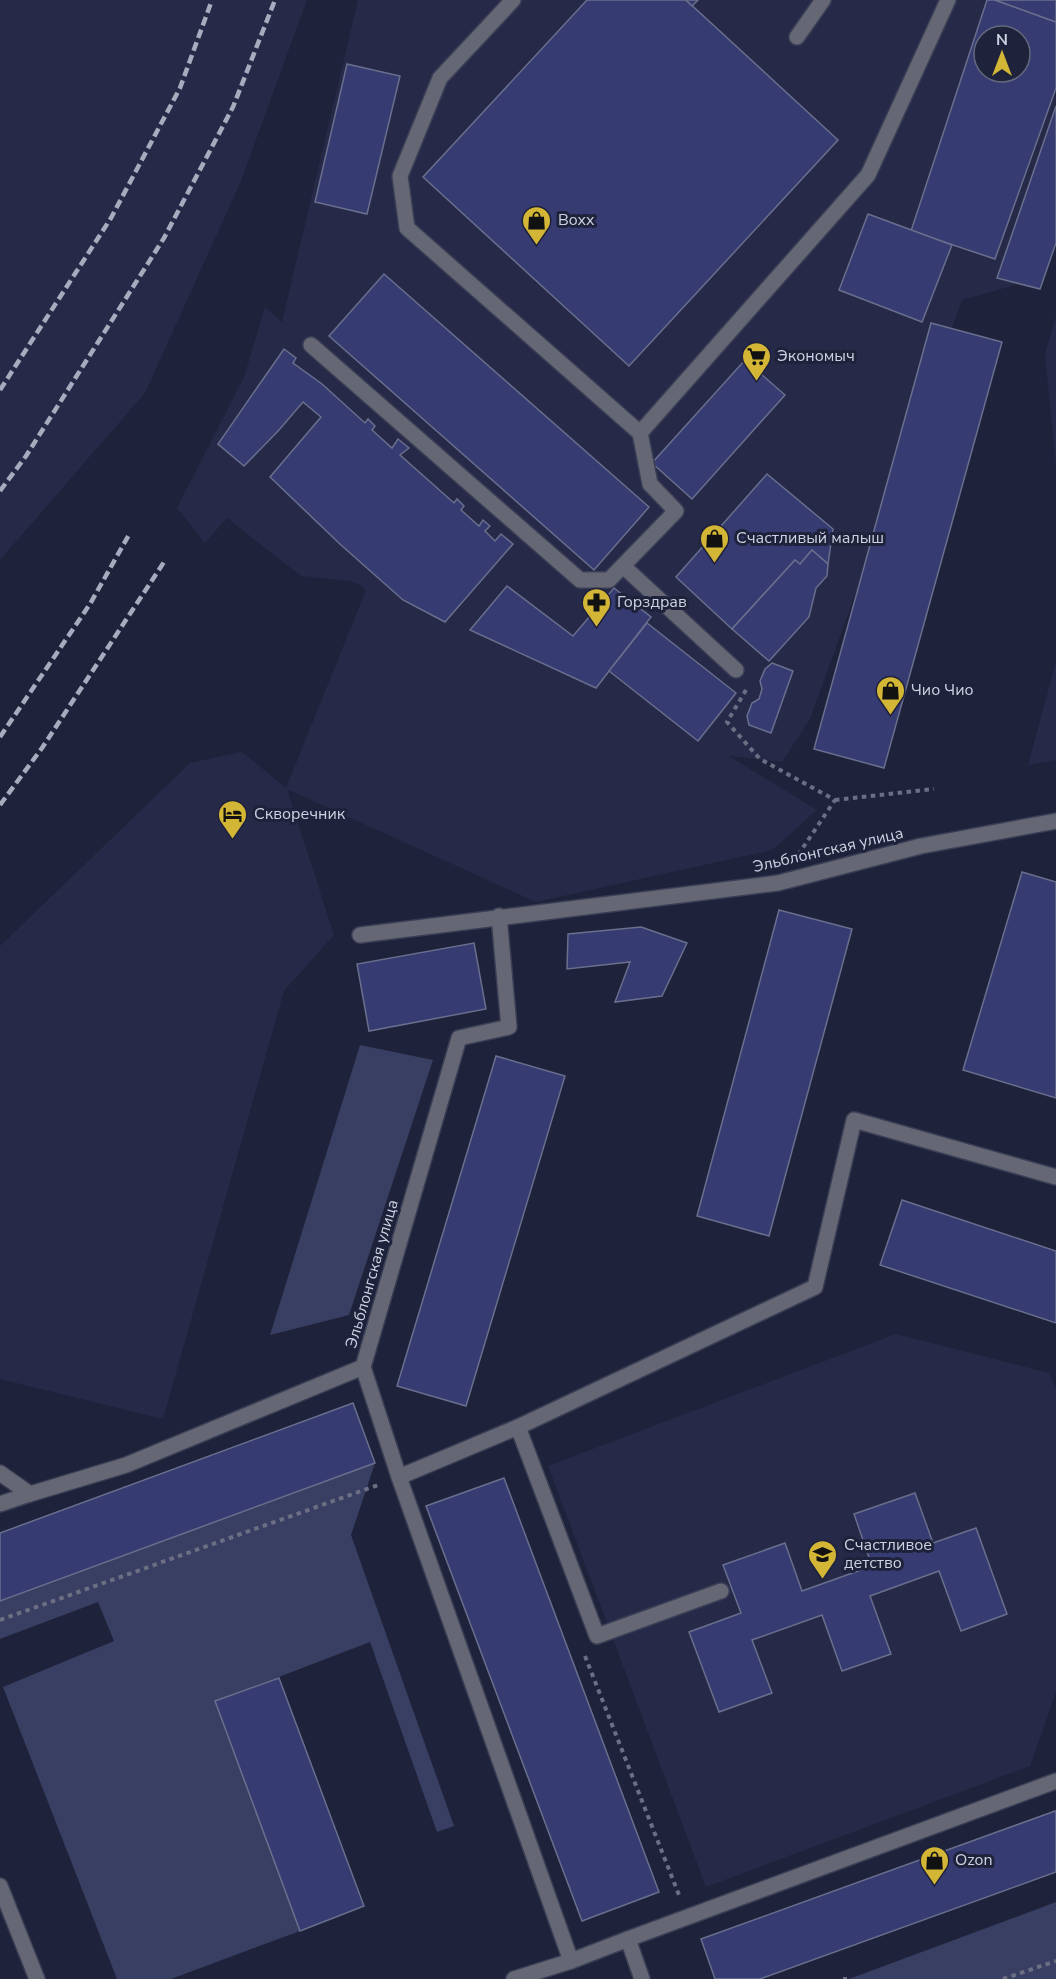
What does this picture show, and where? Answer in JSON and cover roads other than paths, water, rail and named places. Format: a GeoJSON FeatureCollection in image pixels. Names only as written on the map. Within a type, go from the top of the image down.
{"type":"FeatureCollection","features":[{"type":"Feature","properties":{"kind":"street"},"geometry":{"type":"LineString","coordinates":[[311,345],[580,580],[609,580],[676,511],[650,484],[640,433],[407,228],[400,176],[440,78],[513,0]]}},
{"type":"Feature","properties":{"kind":"street"},"geometry":{"type":"LineString","coordinates":[[798,37],[824,0]]}},
{"type":"Feature","properties":{"kind":"street"},"geometry":{"type":"LineString","coordinates":[[640,433],[868,175],[948,0]]}},
{"type":"Feature","properties":{"kind":"street"},"geometry":{"type":"LineString","coordinates":[[623,566],[736,670]]}},
{"type":"Feature","properties":{"kind":"street","name":"Эльблонгская улица"},"geometry":{"type":"LineString","coordinates":[[360,935],[778,883],[921,846],[1056,821]]}},
{"type":"Feature","properties":{"kind":"street","name":"Эльблонгская улица"},"geometry":{"type":"LineString","coordinates":[[0,1504],[126,1465],[363,1367],[459,1038],[509,1027],[499,916]]}},
{"type":"Feature","properties":{"kind":"street"},"geometry":{"type":"LineString","coordinates":[[399,1477],[518,1427],[816,1287],[854,1120],[1056,1177]]}},
{"type":"Feature","properties":{"kind":"street"},"geometry":{"type":"LineString","coordinates":[[363,1367],[399,1477],[571,1961]]}},
{"type":"Feature","properties":{"kind":"street"},"geometry":{"type":"LineString","coordinates":[[518,1427],[597,1636],[721,1592]]}},
{"type":"Feature","properties":{"kind":"street"},"geometry":{"type":"LineString","coordinates":[[0,1473],[30,1494]]}},
{"type":"Feature","properties":{"kind":"street"},"geometry":{"type":"LineString","coordinates":[[514,1979],[571,1961],[1056,1781]]}},
{"type":"Feature","properties":{"kind":"street"},"geometry":{"type":"LineString","coordinates":[[0,1886],[37,1979]]}},
{"type":"Feature","properties":{"kind":"street"},"geometry":{"type":"LineString","coordinates":[[628,1939],[642,1979]]}},
{"type":"Feature","properties":{"kind":"railway"},"geometry":{"type":"LineString","coordinates":[[0,390],[111,218],[180,88],[212,0]]}},
{"type":"Feature","properties":{"kind":"railway"},"geometry":{"type":"LineString","coordinates":[[0,491],[26,456],[164,238],[233,107],[275,0]]}},
{"type":"Feature","properties":{"kind":"railway"},"geometry":{"type":"LineString","coordinates":[[0,737],[90,604],[130,533]]}},
{"type":"Feature","properties":{"kind":"railway"},"geometry":{"type":"LineString","coordinates":[[0,805],[42,748],[164,562]]}},
{"type":"Feature","properties":{"kind":"place","name":"Boxx"},"geometry":{"type":"Point","coordinates":[537,246]}},
{"type":"Feature","properties":{"kind":"place","name":"Экономыч"},"geometry":{"type":"Point","coordinates":[756,382]}},
{"type":"Feature","properties":{"kind":"place","name":"Счастливый малыш"},"geometry":{"type":"Point","coordinates":[715,564]}},
{"type":"Feature","properties":{"kind":"place","name":"Горздрав"},"geometry":{"type":"Point","coordinates":[596,628]}},
{"type":"Feature","properties":{"kind":"place","name":"Чио Чио"},"geometry":{"type":"Point","coordinates":[890,716]}},
{"type":"Feature","properties":{"kind":"place","name":"Скворечник"},"geometry":{"type":"Point","coordinates":[233,840]}},
{"type":"Feature","properties":{"kind":"place","name":"Счастливое детство"},"geometry":{"type":"Point","coordinates":[823,1580]}},
{"type":"Feature","properties":{"kind":"place","name":"Ozon"},"geometry":{"type":"Point","coordinates":[934,1886]}}]}
